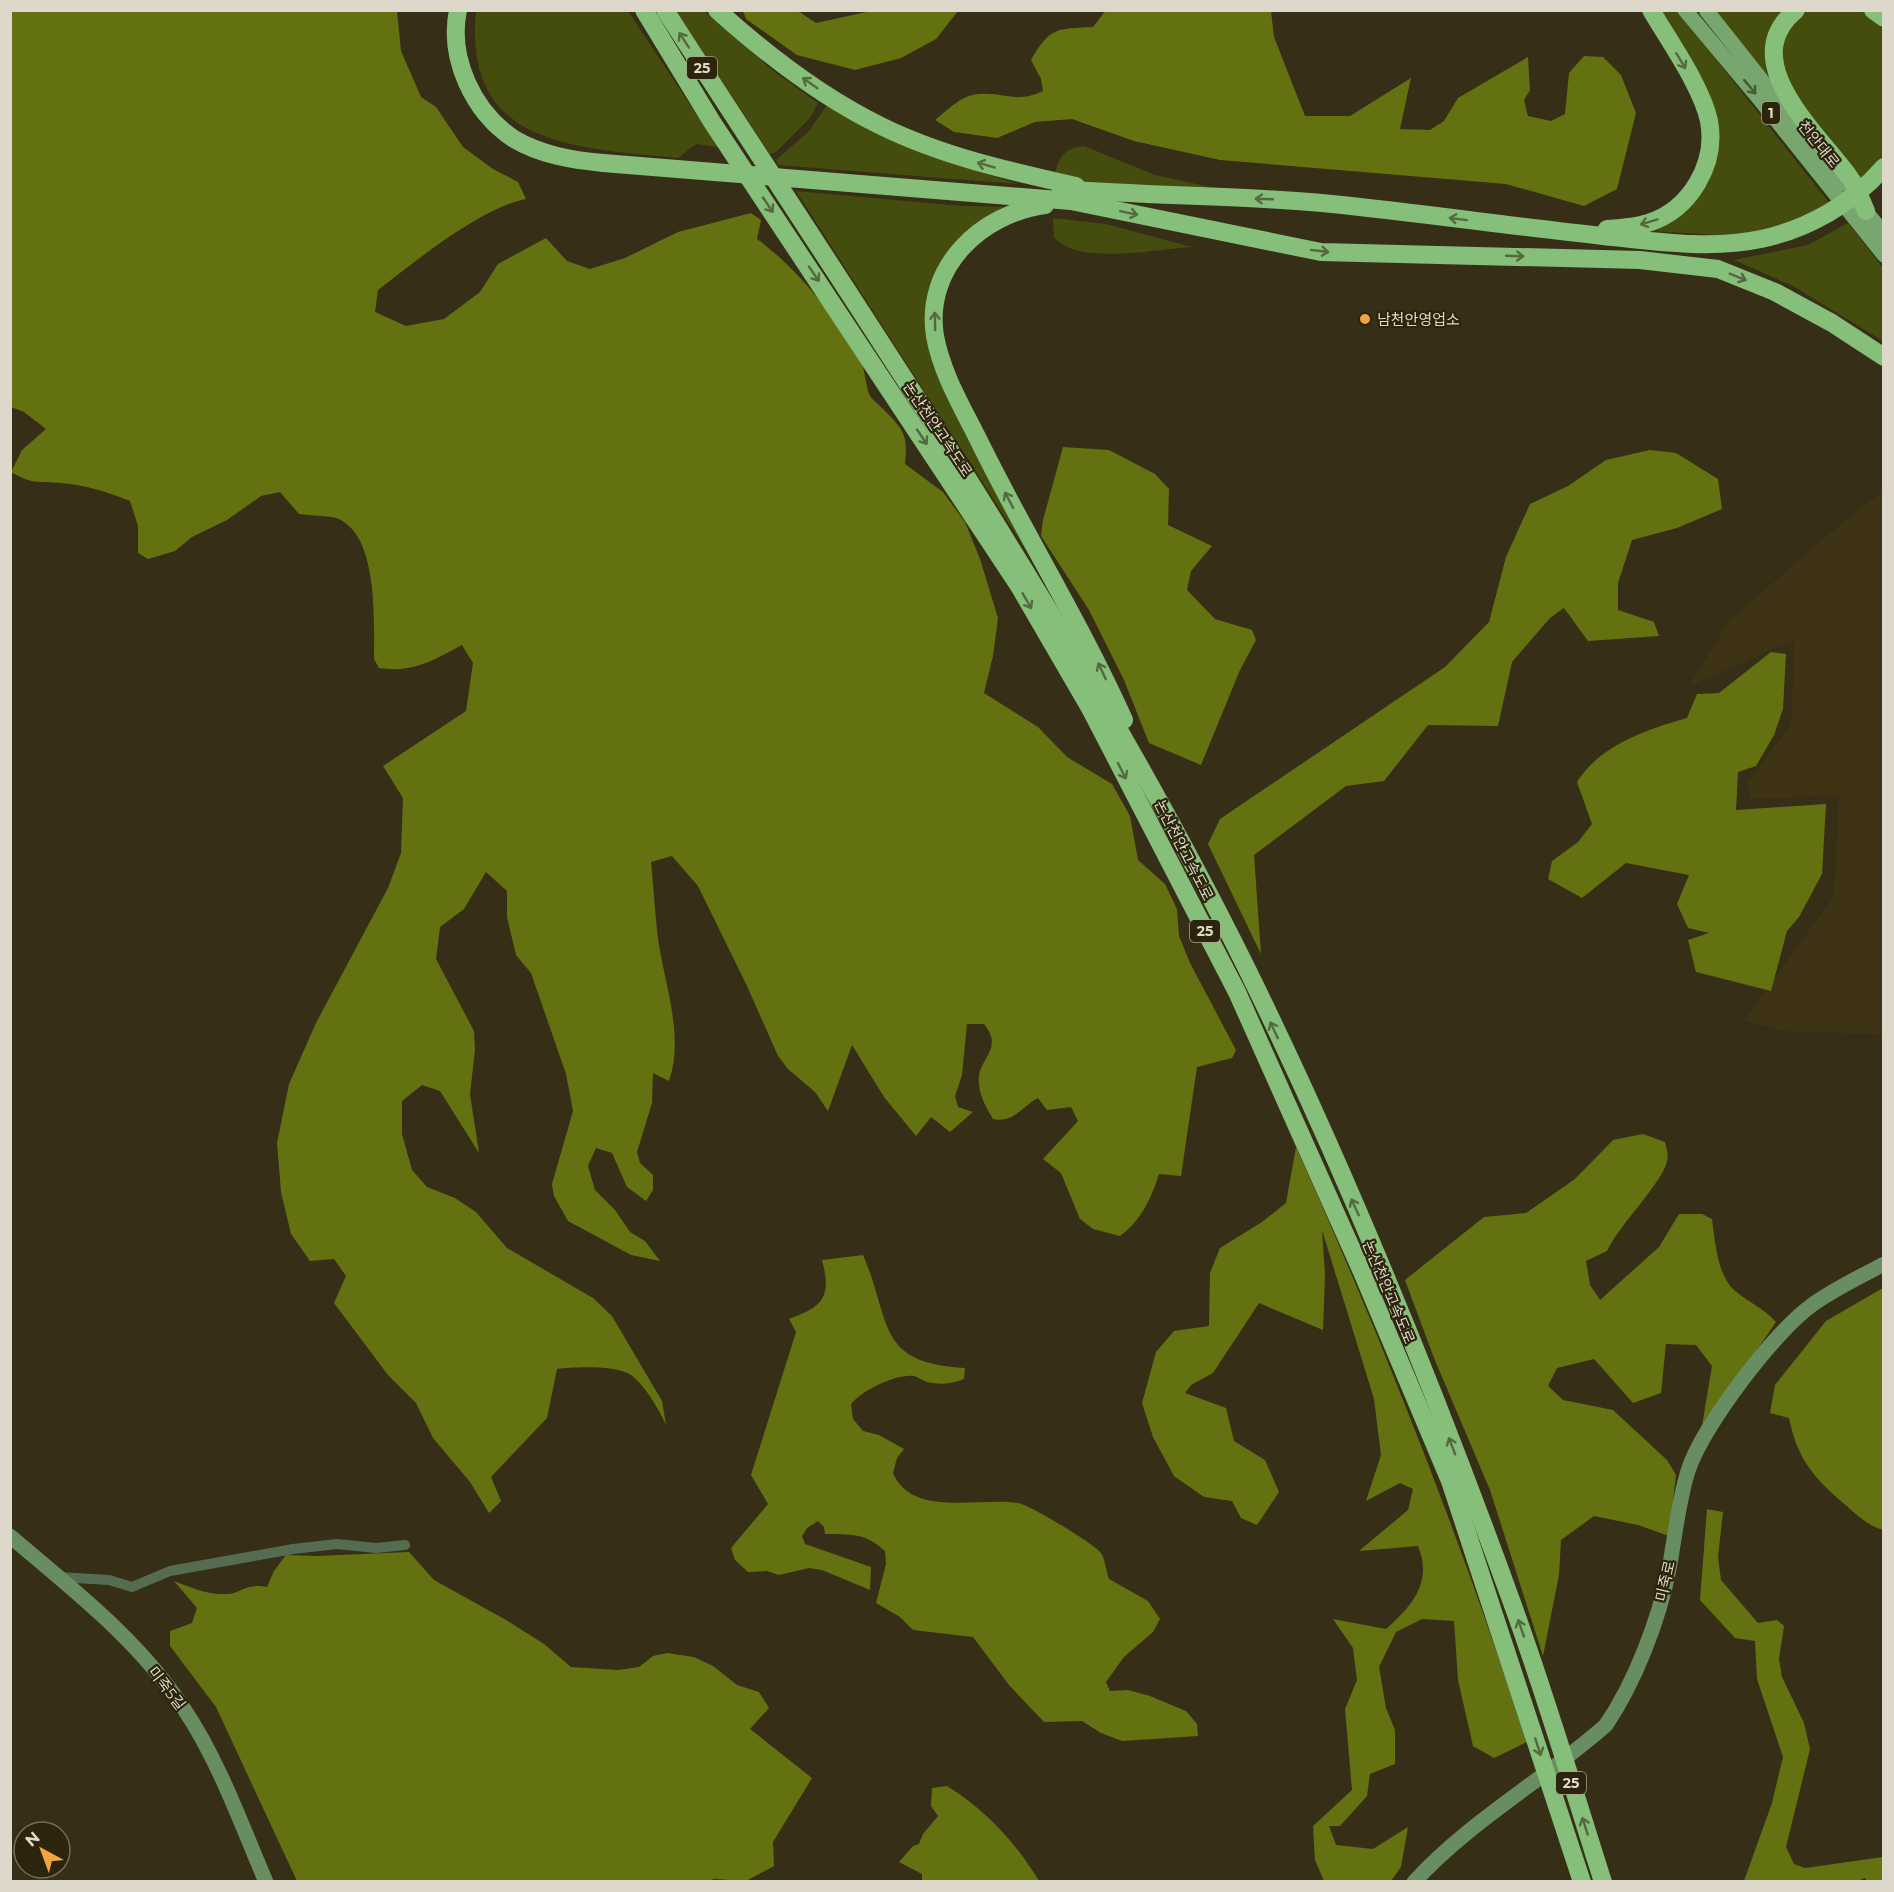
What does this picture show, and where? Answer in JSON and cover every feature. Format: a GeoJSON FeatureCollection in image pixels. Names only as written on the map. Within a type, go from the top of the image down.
{"type":"FeatureCollection","features":[{"type":"Feature","properties":{"kind":"highway"},"geometry":{"type":"LineString","coordinates":[[458,10],[456,31],[459,56],[466,80],[478,103],[494,122],[515,139],[550,154],[603,163],[1071,201],[1321,252],[1640,260],[1718,269],[1775,292],[1832,323],[1884,357]]}},
{"type":"Feature","properties":{"kind":"highway"},"geometry":{"type":"LineString","coordinates":[[468,10],[467,51],[475,78],[483,93],[516,127],[564,148],[1104,192],[1337,204],[1579,234],[1698,243],[1759,240],[1827,221]]}},
{"type":"Feature","properties":{"kind":"highway"},"geometry":{"type":"LineString","coordinates":[[637,10],[674,60]]}},
{"type":"Feature","properties":{"kind":"highway","name":"논산천안고속도로"},"geometry":{"type":"LineString","coordinates":[[645,10],[712,122],[1019,586],[1091,710],[1237,992],[1357,1262],[1450,1481],[1582,1881]]}},
{"type":"Feature","properties":{"kind":"highway","name":"논산천안고속도로"},"geometry":{"type":"LineString","coordinates":[[665,10],[940,431],[1035,585],[1178,839],[1246,968],[1386,1274],[1512,1601],[1603,1881]]}},
{"type":"Feature","properties":{"kind":"highway"},"geometry":{"type":"LineString","coordinates":[[717,10],[757,45],[809,82],[882,127],[978,162],[1104,192]]}},
{"type":"Feature","properties":{"kind":"highway"},"geometry":{"type":"LineString","coordinates":[[1579,234],[1647,224],[1663,217],[1692,193],[1701,178],[1710,140],[1708,119],[1688,72],[1651,10]]}},
{"type":"Feature","properties":{"kind":"highway"},"geometry":{"type":"LineString","coordinates":[[1796,10],[1781,27],[1774,51],[1778,75],[1795,109],[1851,179],[1860,215]]}},
{"type":"Feature","properties":{"kind":"highway"},"geometry":{"type":"LineString","coordinates":[[1873,10],[1884,18]]}},
{"type":"Feature","properties":{"kind":"highway"},"geometry":{"type":"LineString","coordinates":[[1640,260],[1736,253],[1807,237],[1850,200],[1880,180]]}},
{"type":"Feature","properties":{"kind":"highway"},"geometry":{"type":"LineString","coordinates":[[1071,201],[1009,214],[993,222],[965,243],[951,260],[940,285],[935,310],[935,334],[947,376],[1012,504],[1100,666],[1178,839]]}},
{"type":"Feature","properties":{"kind":"main road","name":"천안대로"},"geometry":{"type":"LineString","coordinates":[[1685,10],[1860,215]]}},
{"type":"Feature","properties":{"kind":"main road","name":"천안대로"},"geometry":{"type":"LineString","coordinates":[[1706,10],[1860,215]]}},
{"type":"Feature","properties":{"kind":"main road","name":"1"},"geometry":{"type":"LineString","coordinates":[[1860,215],[1884,234]]}},
{"type":"Feature","properties":{"kind":"main road","name":"1"},"geometry":{"type":"LineString","coordinates":[[1860,215],[1884,255]]}},
{"type":"Feature","properties":{"kind":"street","name":"미죽로"},"geometry":{"type":"LineString","coordinates":[[1414,1881],[1432,1862],[1484,1817],[1606,1725],[1617,1709],[1655,1619],[1669,1570],[1683,1488],[1702,1436],[1772,1344],[1796,1319],[1828,1294],[1884,1264]]}},
{"type":"Feature","properties":{"kind":"street","name":"미죽5길"},"geometry":{"type":"LineString","coordinates":[[10,1536],[17,1549],[59,1577],[94,1607],[158,1673],[185,1710],[230,1797],[266,1881]]}},
{"type":"Feature","properties":{"kind":"street"},"geometry":{"type":"LineString","coordinates":[[59,1577],[109,1580],[132,1587],[170,1571],[293,1549],[338,1544],[376,1548],[405,1545]]}},
{"type":"Feature","properties":{"kind":"shaded area"},"geometry":{"type":"Polygon","coordinates":[[[1883,491],[1883,1034],[1791,1032],[1744,1021],[1834,896],[1839,795],[1749,799],[1748,782],[1791,725],[1795,639],[1688,687],[1730,620],[1841,524],[1883,491]]]}},
{"type":"Feature","properties":{"kind":"green space"},"geometry":{"type":"Polygon","coordinates":[[[1106,10],[1271,11],[1274,37],[1305,116],[1350,116],[1411,78],[1400,129],[1430,130],[1444,121],[1458,98],[1528,57],[1530,90],[1524,100],[1528,116],[1551,121],[1565,114],[1569,73],[1584,56],[1603,57],[1621,75],[1636,113],[1617,189],[1584,206],[1506,184],[1220,160],[1134,141],[1072,119],[1035,122],[997,138],[954,132],[935,120],[955,104],[972,95],[1025,97],[1043,91],[1041,79],[1031,60],[1044,41],[1055,32],[1062,30],[1093,27],[1106,10]]]}},
{"type":"Feature","properties":{"kind":"green space"},"geometry":{"type":"Polygon","coordinates":[[[10,11],[397,11],[401,51],[421,97],[436,107],[463,147],[493,169],[518,182],[526,199],[508,204],[469,224],[378,290],[375,312],[406,326],[444,319],[480,292],[498,264],[546,238],[567,261],[590,269],[625,258],[678,232],[751,213],[761,220],[757,239],[801,279],[828,311],[851,344],[862,364],[870,396],[896,422],[903,433],[906,446],[905,464],[943,492],[965,522],[980,559],[998,618],[993,656],[984,693],[1038,727],[1067,757],[1112,784],[1130,816],[1138,860],[1165,884],[1177,909],[1179,936],[1190,963],[1236,1050],[1232,1058],[1197,1067],[1181,1176],[1159,1174],[1153,1191],[1134,1224],[1120,1236],[1093,1229],[1080,1219],[1061,1173],[1043,1159],[1078,1121],[1071,1107],[1047,1110],[1038,1098],[1006,1119],[993,1119],[979,1087],[979,1075],[992,1045],[992,1039],[984,1024],[967,1024],[962,1075],[955,1096],[958,1107],[973,1112],[950,1132],[931,1117],[916,1136],[884,1097],[852,1045],[828,1111],[815,1092],[788,1069],[778,1056],[698,886],[672,856],[651,862],[658,935],[672,1013],[675,1048],[669,1081],[653,1073],[652,1103],[637,1152],[640,1163],[653,1175],[653,1190],[646,1201],[627,1187],[612,1153],[596,1148],[588,1166],[595,1190],[615,1210],[630,1232],[645,1241],[660,1261],[631,1255],[568,1221],[554,1196],[552,1184],[573,1111],[566,1074],[531,973],[516,955],[507,917],[507,891],[486,872],[464,909],[440,927],[436,959],[474,1031],[475,1050],[470,1094],[479,1153],[440,1091],[422,1085],[402,1101],[402,1134],[412,1170],[427,1187],[455,1198],[476,1212],[507,1248],[593,1298],[612,1316],[662,1401],[666,1425],[656,1405],[631,1375],[605,1368],[557,1369],[547,1418],[491,1477],[501,1501],[489,1513],[470,1482],[433,1438],[416,1403],[388,1375],[334,1303],[346,1276],[334,1259],[310,1261],[291,1234],[281,1192],[277,1143],[289,1084],[316,1023],[388,888],[401,853],[403,798],[383,766],[466,711],[473,663],[462,645],[432,661],[412,667],[379,668],[374,659],[371,580],[367,559],[360,541],[350,527],[336,518],[299,514],[280,492],[261,496],[227,520],[192,537],[175,551],[148,559],[138,553],[138,526],[130,501],[79,485],[31,481],[11,472],[22,450],[46,429],[24,412],[11,407],[10,11]]]}},
{"type":"Feature","properties":{"kind":"green space"},"geometry":{"type":"Polygon","coordinates":[[[476,11],[628,11],[718,147],[696,144],[678,158],[602,150],[566,143],[534,132],[507,115],[488,90],[477,56],[476,11]]]}},
{"type":"Feature","properties":{"kind":"green space"},"geometry":{"type":"Polygon","coordinates":[[[676,11],[704,11],[776,73],[818,103],[811,117],[776,152],[770,154],[676,11]]]}},
{"type":"Feature","properties":{"kind":"green space"},"geometry":{"type":"Polygon","coordinates":[[[743,11],[798,11],[816,23],[871,11],[958,11],[936,39],[901,58],[855,70],[797,55],[746,19],[743,11]]]}},
{"type":"Feature","properties":{"kind":"green space"},"geometry":{"type":"Polygon","coordinates":[[[1657,11],[1678,11],[1830,204],[1797,223],[1733,236],[1651,231],[1670,219],[1713,143],[1657,11]]]}},
{"type":"Feature","properties":{"kind":"green space"},"geometry":{"type":"Polygon","coordinates":[[[1716,11],[1787,11],[1777,88],[1716,11]]]}},
{"type":"Feature","properties":{"kind":"green space"},"geometry":{"type":"Polygon","coordinates":[[[1807,11],[1861,11],[1883,29],[1883,160],[1861,181],[1809,116],[1787,77],[1782,59],[1782,41],[1794,22],[1807,11]]]}},
{"type":"Feature","properties":{"kind":"green space"},"geometry":{"type":"Polygon","coordinates":[[[827,105],[888,139],[1018,184],[778,165],[776,160],[809,131],[827,105]]]}},
{"type":"Feature","properties":{"kind":"green space"},"geometry":{"type":"Polygon","coordinates":[[[1084,146],[1155,175],[1210,187],[1173,189],[1111,186],[1055,175],[1060,158],[1067,151],[1084,146]]]}},
{"type":"Feature","properties":{"kind":"green space"},"geometry":{"type":"Polygon","coordinates":[[[796,191],[962,206],[1018,207],[969,231],[929,329],[1056,597],[796,191]]]}},
{"type":"Feature","properties":{"kind":"green space"},"geometry":{"type":"Polygon","coordinates":[[[1053,218],[1106,224],[1192,247],[1118,254],[1080,251],[1065,246],[1054,237],[1053,218]]]}},
{"type":"Feature","properties":{"kind":"green space"},"geometry":{"type":"Polygon","coordinates":[[[1848,223],[1883,268],[1883,341],[1793,286],[1734,260],[1808,245],[1848,223]]]}},
{"type":"Feature","properties":{"kind":"green space"},"geometry":{"type":"Polygon","coordinates":[[[1063,447],[1109,450],[1155,474],[1169,489],[1168,525],[1212,546],[1191,571],[1187,590],[1215,619],[1252,630],[1256,640],[1240,670],[1201,765],[1149,743],[1124,680],[1089,610],[1041,536],[1043,520],[1063,447]]]}},
{"type":"Feature","properties":{"kind":"green space"},"geometry":{"type":"Polygon","coordinates":[[[1650,450],[1676,453],[1718,479],[1722,509],[1677,528],[1632,540],[1618,583],[1618,610],[1654,622],[1659,636],[1588,641],[1564,608],[1550,618],[1512,662],[1498,726],[1428,725],[1384,781],[1346,786],[1254,855],[1261,954],[1208,844],[1220,819],[1445,667],[1489,622],[1506,557],[1530,504],[1568,486],[1606,460],[1650,450]]]}},
{"type":"Feature","properties":{"kind":"green space"},"geometry":{"type":"Polygon","coordinates":[[[1771,652],[1786,654],[1783,709],[1774,735],[1756,766],[1738,772],[1736,810],[1826,804],[1822,874],[1799,917],[1787,931],[1771,991],[1696,972],[1688,940],[1709,933],[1688,928],[1677,904],[1689,875],[1626,863],[1582,898],[1548,879],[1552,861],[1578,842],[1592,824],[1577,782],[1587,769],[1598,758],[1626,740],[1687,718],[1697,694],[1719,693],[1771,652]]]}},
{"type":"Feature","properties":{"kind":"green space"},"geometry":{"type":"Polygon","coordinates":[[[1643,1134],[1665,1142],[1667,1161],[1658,1180],[1607,1251],[1586,1261],[1590,1285],[1600,1300],[1659,1247],[1679,1214],[1702,1214],[1712,1219],[1720,1264],[1726,1280],[1741,1296],[1776,1322],[1701,1432],[1712,1366],[1696,1345],[1666,1344],[1661,1393],[1633,1403],[1594,1359],[1557,1368],[1548,1386],[1563,1400],[1613,1410],[1667,1460],[1676,1475],[1669,1536],[1638,1525],[1594,1516],[1561,1540],[1559,1575],[1543,1656],[1490,1490],[1434,1358],[1405,1280],[1484,1217],[1526,1213],[1575,1179],[1613,1140],[1643,1134]]]}},
{"type":"Feature","properties":{"kind":"green space"},"geometry":{"type":"Polygon","coordinates":[[[1296,1147],[1360,1293],[1419,1441],[1502,1666],[1527,1742],[1494,1758],[1473,1746],[1458,1680],[1454,1621],[1422,1619],[1396,1632],[1379,1667],[1386,1708],[1395,1730],[1395,1764],[1370,1774],[1367,1796],[1340,1826],[1329,1826],[1336,1845],[1373,1849],[1408,1827],[1401,1867],[1391,1881],[1324,1881],[1315,1860],[1313,1826],[1352,1790],[1345,1709],[1357,1680],[1353,1648],[1333,1619],[1386,1629],[1412,1602],[1423,1571],[1418,1546],[1359,1551],[1408,1510],[1413,1489],[1400,1483],[1366,1501],[1381,1455],[1374,1399],[1322,1230],[1325,1275],[1323,1330],[1259,1303],[1213,1373],[1191,1385],[1185,1393],[1226,1408],[1234,1441],[1265,1460],[1279,1492],[1257,1525],[1241,1518],[1232,1501],[1204,1497],[1174,1476],[1153,1437],[1142,1403],[1156,1352],[1174,1331],[1209,1326],[1210,1273],[1220,1248],[1262,1222],[1286,1203],[1296,1147]]]}},
{"type":"Feature","properties":{"kind":"green space"},"geometry":{"type":"Polygon","coordinates":[[[863,1255],[884,1319],[891,1335],[901,1348],[915,1358],[965,1368],[964,1379],[950,1383],[932,1383],[914,1376],[906,1376],[880,1384],[863,1393],[851,1404],[853,1419],[863,1431],[879,1435],[904,1449],[897,1458],[893,1473],[902,1487],[915,1496],[948,1503],[1002,1502],[1025,1505],[1096,1548],[1101,1553],[1109,1579],[1148,1601],[1160,1619],[1153,1632],[1124,1657],[1106,1682],[1110,1691],[1128,1690],[1150,1696],[1186,1711],[1197,1724],[1198,1736],[1122,1741],[1101,1733],[1082,1721],[1044,1722],[1009,1685],[973,1637],[913,1630],[900,1617],[876,1603],[886,1564],[885,1551],[871,1540],[850,1535],[825,1534],[824,1527],[818,1521],[807,1528],[802,1536],[805,1544],[871,1567],[870,1590],[822,1570],[809,1568],[779,1575],[767,1571],[748,1572],[735,1560],[731,1548],[768,1504],[751,1475],[796,1332],[789,1319],[810,1310],[822,1299],[826,1283],[822,1260],[863,1255]]]}},
{"type":"Feature","properties":{"kind":"green space"},"geometry":{"type":"Polygon","coordinates":[[[1883,1288],[1883,1530],[1861,1518],[1818,1479],[1803,1458],[1789,1418],[1770,1413],[1775,1385],[1826,1321],[1883,1288]]]}},
{"type":"Feature","properties":{"kind":"green space"},"geometry":{"type":"Polygon","coordinates":[[[1707,1509],[1723,1512],[1718,1557],[1721,1580],[1758,1623],[1777,1620],[1784,1626],[1779,1659],[1782,1677],[1804,1723],[1810,1749],[1786,1847],[1794,1864],[1805,1868],[1883,1857],[1883,1881],[1867,1881],[1865,1878],[1855,1882],[1744,1881],[1772,1803],[1783,1757],[1757,1679],[1755,1641],[1735,1638],[1700,1600],[1707,1509]]]}},
{"type":"Feature","properties":{"kind":"green space"},"geometry":{"type":"Polygon","coordinates":[[[409,1552],[434,1580],[544,1644],[571,1667],[618,1670],[639,1667],[653,1656],[667,1653],[694,1657],[713,1666],[737,1685],[759,1692],[769,1708],[750,1729],[812,1778],[773,1842],[774,1866],[746,1881],[714,1879],[705,1882],[297,1881],[216,1707],[170,1646],[170,1631],[192,1623],[197,1608],[174,1581],[205,1592],[231,1594],[252,1586],[267,1587],[274,1571],[286,1555],[409,1552]]]}},
{"type":"Feature","properties":{"kind":"green space"},"geometry":{"type":"Polygon","coordinates":[[[947,1786],[974,1805],[999,1828],[1021,1854],[1039,1881],[922,1881],[922,1874],[899,1862],[913,1846],[919,1844],[923,1834],[938,1816],[931,1806],[932,1788],[947,1786]]]}},
{"type":"Feature","properties":{"kind":"place","name":"남천안영업소"},"geometry":{"type":"Point","coordinates":[1365,319]}}]}
